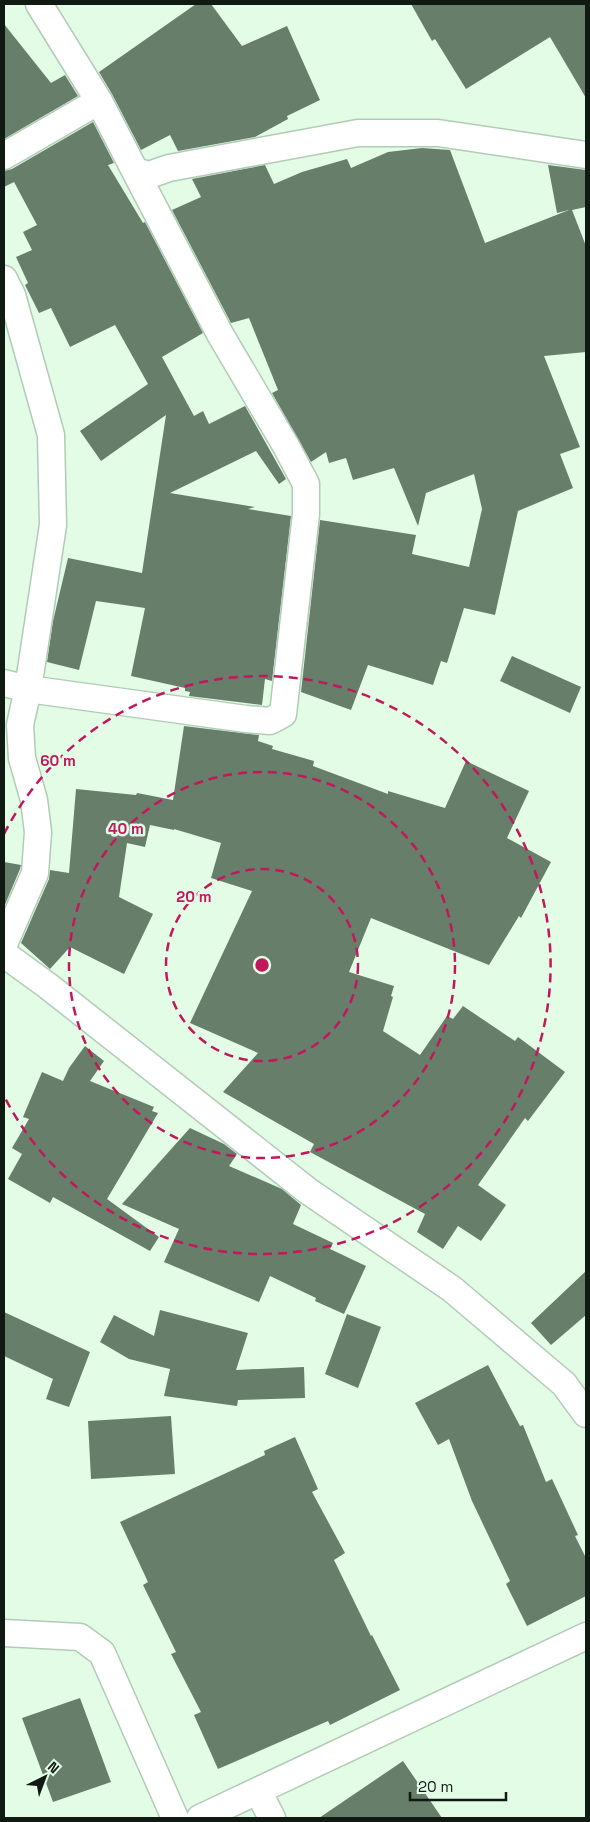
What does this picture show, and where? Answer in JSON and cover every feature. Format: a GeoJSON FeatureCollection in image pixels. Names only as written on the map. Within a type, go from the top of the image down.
{"type":"FeatureCollection","features":[{"type":"Feature","properties":{"kind":"street"},"geometry":{"type":"LineString","coordinates":[[16,686],[246,719],[270,721],[283,714],[306,514],[306,484],[286,446],[220,334],[99,101],[39,4]]}},
{"type":"Feature","properties":{"kind":"street"},"geometry":{"type":"LineString","coordinates":[[4,156],[99,101]]}},
{"type":"Feature","properties":{"kind":"street"},"geometry":{"type":"LineString","coordinates":[[135,171],[149,175],[169,168],[358,133],[438,133],[586,156]]}},
{"type":"Feature","properties":{"kind":"street"},"geometry":{"type":"LineString","coordinates":[[4,279],[12,296],[51,435],[53,525],[16,686],[22,758],[34,800],[38,832],[35,873],[4,944]]}},
{"type":"Feature","properties":{"kind":"street"},"geometry":{"type":"LineString","coordinates":[[4,954],[48,986],[308,1191],[452,1289],[564,1384],[586,1414]]}},
{"type":"Feature","properties":{"kind":"street"},"geometry":{"type":"LineString","coordinates":[[4,1633],[80,1637],[102,1653],[175,1818]]}},
{"type":"Feature","properties":{"kind":"street"},"geometry":{"type":"LineString","coordinates":[[200,1818],[586,1636]]}},
{"type":"Feature","properties":{"kind":"street"},"geometry":{"type":"LineString","coordinates":[[258,1791],[272,1818]]}},
{"type":"Feature","properties":{"kind":"building"},"geometry":{"type":"Polygon","coordinates":[[[196,4],[211,4],[242,46],[287,26],[320,100],[287,116],[288,119],[255,137],[178,151],[170,135],[141,150],[99,72],[196,4]]]}},
{"type":"Feature","properties":{"kind":"building"},"geometry":{"type":"Polygon","coordinates":[[[411,4],[586,4],[586,98],[550,37],[466,89],[435,39],[432,41],[411,4]]]}},
{"type":"Feature","properties":{"kind":"building"},"geometry":{"type":"Polygon","coordinates":[[[4,24],[51,83],[65,75],[78,96],[4,139],[4,24]]]}},
{"type":"Feature","properties":{"kind":"building"},"geometry":{"type":"Polygon","coordinates":[[[93,122],[114,163],[108,165],[143,223],[145,222],[203,333],[162,357],[194,416],[203,411],[209,424],[245,406],[286,479],[279,484],[256,451],[170,493],[255,507],[248,509],[291,516],[272,681],[265,679],[262,705],[189,696],[190,692],[185,691],[185,688],[131,676],[145,608],[96,601],[79,670],[47,662],[53,621],[68,558],[142,573],[166,415],[101,461],[80,431],[148,384],[115,325],[70,347],[51,308],[39,313],[25,285],[28,283],[16,257],[32,250],[23,232],[37,225],[14,182],[4,187],[4,171],[12,169],[93,122]]]}},
{"type":"Feature","properties":{"kind":"building"},"geometry":{"type":"Polygon","coordinates":[[[422,148],[450,150],[485,243],[569,210],[557,213],[548,165],[586,170],[586,207],[572,210],[586,246],[586,352],[544,356],[580,447],[560,454],[573,488],[518,511],[495,615],[464,608],[447,663],[441,661],[433,685],[368,665],[351,710],[301,692],[320,520],[416,535],[412,554],[469,567],[482,509],[474,474],[426,493],[418,526],[394,468],[353,480],[346,458],[329,463],[326,452],[311,462],[272,393],[278,390],[249,318],[231,323],[172,210],[201,197],[192,179],[265,165],[274,184],[302,172],[347,159],[351,168],[388,152],[422,148]]]}},
{"type":"Feature","properties":{"kind":"building"},"geometry":{"type":"Polygon","coordinates":[[[512,656],[581,687],[570,713],[500,681],[512,656]]]}},
{"type":"Feature","properties":{"kind":"building"},"geometry":{"type":"Polygon","coordinates":[[[184,726],[259,735],[258,741],[273,746],[272,749],[314,761],[313,766],[388,794],[388,791],[445,808],[466,761],[529,791],[507,838],[551,862],[521,918],[519,916],[489,965],[371,918],[349,972],[394,986],[391,996],[393,997],[383,1031],[420,1055],[447,1016],[453,1019],[463,1006],[515,1041],[518,1037],[565,1072],[528,1121],[525,1118],[478,1185],[506,1205],[481,1241],[458,1226],[443,1249],[417,1232],[425,1214],[310,1152],[314,1144],[223,1092],[258,1053],[190,1023],[252,891],[211,878],[221,843],[174,829],[150,825],[145,847],[127,843],[119,897],[153,914],[124,974],[70,947],[50,969],[21,943],[49,879],[50,870],[69,873],[76,789],[136,795],[137,793],[173,800],[184,726]]]}},
{"type":"Feature","properties":{"kind":"building"},"geometry":{"type":"Polygon","coordinates":[[[4,862],[21,865],[4,907],[4,862]]]}},
{"type":"Feature","properties":{"kind":"building"},"geometry":{"type":"Polygon","coordinates":[[[85,1046],[104,1061],[90,1081],[154,1107],[152,1111],[158,1113],[107,1199],[159,1237],[150,1251],[53,1197],[50,1203],[8,1179],[22,1154],[12,1148],[29,1119],[23,1117],[42,1072],[63,1081],[69,1068],[85,1046]]]}},
{"type":"Feature","properties":{"kind":"building"},"geometry":{"type":"Polygon","coordinates":[[[190,1128],[224,1144],[237,1154],[229,1166],[282,1189],[301,1205],[293,1224],[333,1243],[330,1249],[366,1266],[344,1314],[315,1301],[316,1298],[270,1276],[259,1302],[164,1262],[179,1229],[122,1204],[190,1128]]]}},
{"type":"Feature","properties":{"kind":"building"},"geometry":{"type":"Polygon","coordinates":[[[586,1271],[586,1315],[551,1345],[531,1323],[586,1271]]]}},
{"type":"Feature","properties":{"kind":"building"},"geometry":{"type":"Polygon","coordinates":[[[160,1310],[248,1333],[236,1370],[304,1367],[305,1398],[238,1400],[237,1406],[164,1396],[170,1369],[129,1359],[100,1342],[114,1315],[154,1336],[160,1310]]]}},
{"type":"Feature","properties":{"kind":"building"},"geometry":{"type":"Polygon","coordinates":[[[4,1312],[90,1352],[69,1407],[46,1399],[53,1379],[4,1356],[4,1312]]]}},
{"type":"Feature","properties":{"kind":"building"},"geometry":{"type":"Polygon","coordinates":[[[347,1314],[381,1327],[358,1388],[325,1374],[347,1314]]]}},
{"type":"Feature","properties":{"kind":"building"},"geometry":{"type":"Polygon","coordinates":[[[488,1365],[520,1426],[523,1425],[546,1482],[552,1479],[578,1535],[575,1536],[586,1558],[586,1596],[527,1626],[506,1584],[510,1581],[472,1501],[449,1439],[438,1445],[415,1403],[488,1365]]]}},
{"type":"Feature","properties":{"kind":"building"},"geometry":{"type":"Polygon","coordinates":[[[171,1416],[175,1474],[91,1479],[88,1421],[171,1416]]]}},
{"type":"Feature","properties":{"kind":"building"},"geometry":{"type":"Polygon","coordinates":[[[295,1437],[318,1489],[312,1492],[345,1553],[334,1560],[400,1690],[330,1725],[328,1721],[218,1769],[194,1715],[201,1712],[171,1654],[176,1652],[143,1585],[148,1582],[120,1522],[265,1455],[264,1451],[295,1437]]]}},
{"type":"Feature","properties":{"kind":"building"},"geometry":{"type":"Polygon","coordinates":[[[80,1698],[111,1782],[53,1802],[22,1718],[80,1698]]]}},
{"type":"Feature","properties":{"kind":"building"},"geometry":{"type":"Polygon","coordinates":[[[403,1761],[442,1818],[319,1818],[403,1761]]]}}]}
